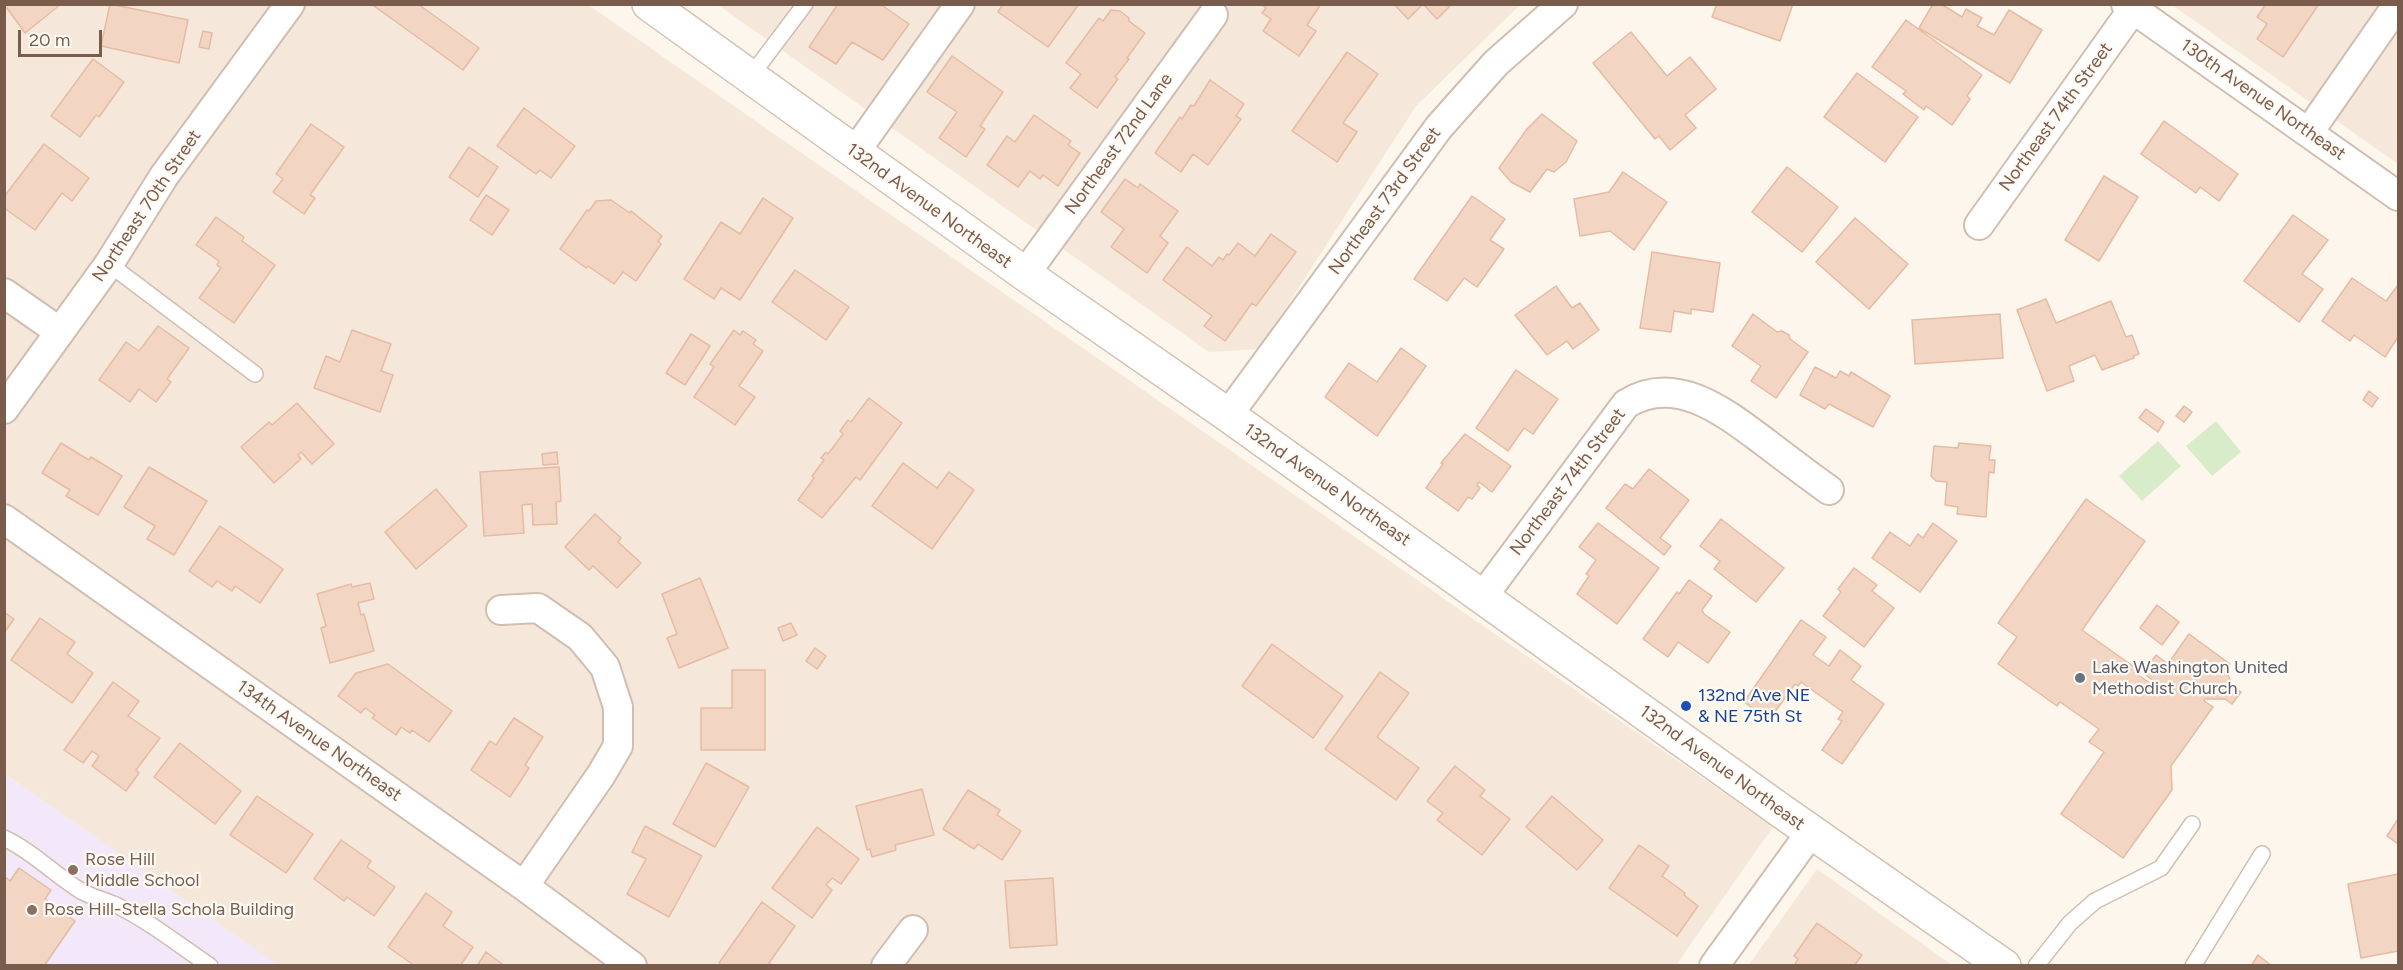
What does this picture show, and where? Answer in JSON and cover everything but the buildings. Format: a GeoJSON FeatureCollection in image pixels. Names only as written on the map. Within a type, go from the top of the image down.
{"type":"FeatureCollection","features":[{"type":"Feature","properties":{"kind":"main road","name":"132nd Avenue Northeast"},"geometry":{"type":"LineString","coordinates":[[649,4],[1025,274],[1228,415],[1811,832],[2004,966]]}},
{"type":"Feature","properties":{"kind":"street"},"geometry":{"type":"LineString","coordinates":[[855,152],[960,4]]}},
{"type":"Feature","properties":{"kind":"street","name":"Northeast 73rd Street"},"geometry":{"type":"LineString","coordinates":[[1228,415],[1439,127],[1496,63],[1563,4]]}},
{"type":"Feature","properties":{"kind":"street"},"geometry":{"type":"LineString","coordinates":[[2309,132],[2398,4]]}},
{"type":"Feature","properties":{"kind":"street","name":"Northeast 70th Street"},"geometry":{"type":"LineString","coordinates":[[4,409],[109,264],[164,176],[282,7]]}},
{"type":"Feature","properties":{"kind":"street","name":"130th Avenue Northeast"},"geometry":{"type":"LineString","coordinates":[[2130,7],[2398,196]]}},
{"type":"Feature","properties":{"kind":"street","name":"Northeast 74th Street"},"geometry":{"type":"LineString","coordinates":[[1979,225],[2130,7]]}},
{"type":"Feature","properties":{"kind":"street","name":"Northeast 72nd Lane"},"geometry":{"type":"LineString","coordinates":[[1025,274],[1213,15]]}},
{"type":"Feature","properties":{"kind":"street"},"geometry":{"type":"LineString","coordinates":[[4,293],[60,332]]}},
{"type":"Feature","properties":{"kind":"street","name":"Northeast 74th Street"},"geometry":{"type":"LineString","coordinates":[[1483,596],[1626,404],[1641,395],[1668,393],[1691,397],[1720,409],[1829,490]]}},
{"type":"Feature","properties":{"kind":"street","name":"134th Avenue Northeast"},"geometry":{"type":"LineString","coordinates":[[4,519],[524,886],[632,966]]}},
{"type":"Feature","properties":{"kind":"street"},"geometry":{"type":"LineString","coordinates":[[501,610],[538,608],[580,637],[605,666],[618,707],[618,746],[601,775],[524,886]]}},
{"type":"Feature","properties":{"kind":"street"},"geometry":{"type":"LineString","coordinates":[[1714,966],[1811,832]]}},
{"type":"Feature","properties":{"kind":"street"},"geometry":{"type":"LineString","coordinates":[[886,966],[913,930]]}},
{"type":"Feature","properties":{"kind":"lane"},"geometry":{"type":"LineString","coordinates":[[750,77],[805,4]]}},
{"type":"Feature","properties":{"kind":"lane"},"geometry":{"type":"LineString","coordinates":[[109,264],[255,374]]}},
{"type":"Feature","properties":{"kind":"lane"},"geometry":{"type":"LineString","coordinates":[[2036,966],[2070,923],[2095,901],[2161,868],[2192,824]]}},
{"type":"Feature","properties":{"kind":"lane"},"geometry":{"type":"LineString","coordinates":[[4,838],[15,843],[84,892],[116,906],[165,934],[210,966]]}},
{"type":"Feature","properties":{"kind":"lane"},"geometry":{"type":"LineString","coordinates":[[2193,966],[2262,854]]}},
{"type":"Feature","properties":{"kind":"shaded area"},"geometry":{"type":"Polygon","coordinates":[[[587,4],[1773,827],[1676,965],[278,966],[5,774],[5,5],[587,4]]]}},
{"type":"Feature","properties":{"kind":"shaded area"},"geometry":{"type":"Polygon","coordinates":[[[718,5],[1520,5],[1416,106],[1259,349],[1209,352],[718,5]]]}},
{"type":"Feature","properties":{"kind":"shaded area"},"geometry":{"type":"Polygon","coordinates":[[[2172,5],[2398,5],[2398,164],[2172,5]]]}},
{"type":"Feature","properties":{"kind":"shaded area","name":"Rose Hill Middle School"},"geometry":{"type":"Polygon","coordinates":[[[5,774],[278,965],[5,965],[5,774]]]}},
{"type":"Feature","properties":{"kind":"shaded area"},"geometry":{"type":"Polygon","coordinates":[[[1817,869],[1952,965],[1748,966],[1817,869]]]}},
{"type":"Feature","properties":{"kind":"green space"},"geometry":{"type":"Polygon","coordinates":[[[2216,421],[2241,452],[2212,476],[2186,446],[2216,421]]]}},
{"type":"Feature","properties":{"kind":"green space"},"geometry":{"type":"Polygon","coordinates":[[[2158,441],[2181,466],[2142,501],[2119,476],[2158,441]]]}},
{"type":"Feature","properties":{"kind":"place","name":"Lake Washington United Methodist Church"},"geometry":{"type":"Point","coordinates":[2080,678]}},
{"type":"Feature","properties":{"kind":"place","name":"132nd Ave NE & NE 75th St"},"geometry":{"type":"Point","coordinates":[1686,706]}},
{"type":"Feature","properties":{"kind":"place","name":"Rose Hill Middle School"},"geometry":{"type":"Point","coordinates":[73,870]}},
{"type":"Feature","properties":{"kind":"place","name":"Rose Hill-Stella Schola Building"},"geometry":{"type":"Point","coordinates":[32,910]}}]}
